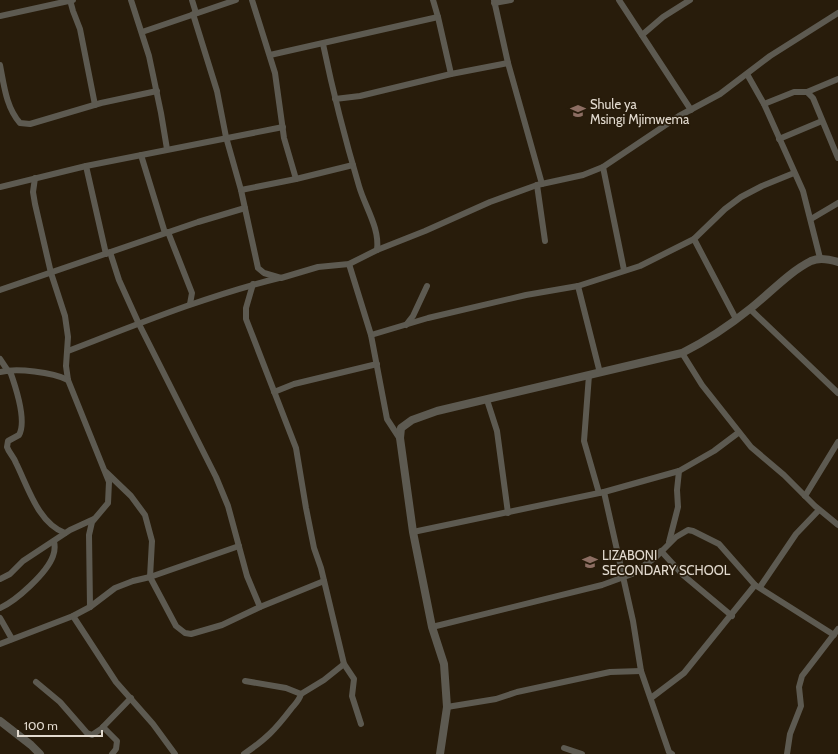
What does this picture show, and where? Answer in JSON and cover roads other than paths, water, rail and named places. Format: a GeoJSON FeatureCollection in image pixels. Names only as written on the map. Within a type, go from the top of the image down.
{"type":"FeatureCollection","features":[{"type":"Feature","properties":{"kind":"street"},"geometry":{"type":"LineString","coordinates":[[0,16],[72,0],[73,12],[80,29],[95,105]]}},
{"type":"Feature","properties":{"kind":"street"},"geometry":{"type":"LineString","coordinates":[[131,0],[142,32],[156,91],[167,149]]}},
{"type":"Feature","properties":{"kind":"street"},"geometry":{"type":"LineString","coordinates":[[192,0],[217,91],[226,137],[241,190],[258,268],[264,273],[281,278]]}},
{"type":"Feature","properties":{"kind":"street"},"geometry":{"type":"LineString","coordinates":[[142,32],[236,0]]}},
{"type":"Feature","properties":{"kind":"street"},"geometry":{"type":"LineString","coordinates":[[252,0],[270,55],[278,89],[283,127],[296,180]]}},
{"type":"Feature","properties":{"kind":"street"},"geometry":{"type":"LineString","coordinates":[[433,0],[451,74]]}},
{"type":"Feature","properties":{"kind":"street"},"geometry":{"type":"LineString","coordinates":[[511,0],[494,2],[539,184],[545,242]]}},
{"type":"Feature","properties":{"kind":"street"},"geometry":{"type":"LineString","coordinates":[[619,0],[691,110]]}},
{"type":"Feature","properties":{"kind":"street"},"geometry":{"type":"LineString","coordinates":[[642,35],[663,17],[690,0]]}},
{"type":"Feature","properties":{"kind":"street"},"geometry":{"type":"LineString","coordinates":[[68,351],[138,322],[252,284],[281,278],[318,267],[349,264],[377,250],[425,231],[490,202],[539,184],[584,175],[603,167],[691,110],[720,94],[770,56],[838,13]]}},
{"type":"Feature","properties":{"kind":"street"},"geometry":{"type":"LineString","coordinates":[[270,55],[323,44],[438,16]]}},
{"type":"Feature","properties":{"kind":"street"},"geometry":{"type":"LineString","coordinates":[[323,44],[335,99],[353,164],[377,237],[377,250]]}},
{"type":"Feature","properties":{"kind":"street"},"geometry":{"type":"LineString","coordinates":[[335,99],[360,96],[451,74],[508,63]]}},
{"type":"Feature","properties":{"kind":"street"},"geometry":{"type":"LineString","coordinates":[[0,65],[8,102],[14,116],[20,123],[30,124],[95,105],[156,91]]}},
{"type":"Feature","properties":{"kind":"street"},"geometry":{"type":"LineString","coordinates":[[747,74],[764,104],[803,191],[820,258]]}},
{"type":"Feature","properties":{"kind":"street"},"geometry":{"type":"LineString","coordinates":[[764,104],[794,92],[807,92],[838,79]]}},
{"type":"Feature","properties":{"kind":"street"},"geometry":{"type":"LineString","coordinates":[[807,92],[813,98],[838,158]]}},
{"type":"Feature","properties":{"kind":"street"},"geometry":{"type":"LineString","coordinates":[[779,139],[822,121]]}},
{"type":"Feature","properties":{"kind":"street"},"geometry":{"type":"LineString","coordinates":[[0,187],[86,166],[226,137],[283,127]]}},
{"type":"Feature","properties":{"kind":"street"},"geometry":{"type":"LineString","coordinates":[[141,155],[166,233],[192,293],[190,304]]}},
{"type":"Feature","properties":{"kind":"street"},"geometry":{"type":"LineString","coordinates":[[241,190],[296,180],[353,164]]}},
{"type":"Feature","properties":{"kind":"street"},"geometry":{"type":"LineString","coordinates":[[86,166],[108,253],[138,322],[216,477],[228,506],[247,576],[260,607]]}},
{"type":"Feature","properties":{"kind":"street"},"geometry":{"type":"LineString","coordinates":[[603,167],[624,270]]}},
{"type":"Feature","properties":{"kind":"street"},"geometry":{"type":"LineString","coordinates":[[371,335],[526,295],[578,286],[640,266],[694,239],[725,209],[741,197],[762,186],[794,173]]}},
{"type":"Feature","properties":{"kind":"street"},"geometry":{"type":"LineString","coordinates":[[35,178],[32,192],[51,272],[65,316],[68,338],[66,366],[68,380],[109,482],[108,502],[90,526],[90,607]]}},
{"type":"Feature","properties":{"kind":"street"},"geometry":{"type":"LineString","coordinates":[[811,220],[838,203]]}},
{"type":"Feature","properties":{"kind":"street"},"geometry":{"type":"LineString","coordinates":[[0,290],[166,233],[245,208]]}},
{"type":"Feature","properties":{"kind":"street"},"geometry":{"type":"LineString","coordinates":[[694,239],[736,319]]}},
{"type":"Feature","properties":{"kind":"street"},"geometry":{"type":"LineString","coordinates":[[440,754],[447,707],[444,664],[432,627],[413,532],[400,439],[401,428],[412,420],[437,411],[682,353],[702,342],[736,319],[793,273],[811,261],[820,258],[838,262]]}},
{"type":"Feature","properties":{"kind":"street"},"geometry":{"type":"LineString","coordinates":[[349,264],[371,335],[387,419],[400,439]]}},
{"type":"Feature","properties":{"kind":"street"},"geometry":{"type":"LineString","coordinates":[[252,284],[246,308],[246,319],[296,448],[309,526],[344,664],[354,679],[352,696],[361,724]]}},
{"type":"Feature","properties":{"kind":"street"},"geometry":{"type":"LineString","coordinates":[[406,325],[413,316],[427,286]]}},
{"type":"Feature","properties":{"kind":"street"},"geometry":{"type":"LineString","coordinates":[[578,286],[600,373]]}},
{"type":"Feature","properties":{"kind":"street"},"geometry":{"type":"LineString","coordinates":[[750,309],[838,393]]}},
{"type":"Feature","properties":{"kind":"street"},"geometry":{"type":"LineString","coordinates":[[682,353],[702,385],[750,447],[784,475],[819,510],[838,525]]}},
{"type":"Feature","properties":{"kind":"street"},"geometry":{"type":"LineString","coordinates":[[0,359],[9,371],[20,408],[21,426],[19,435],[8,441],[7,447],[16,462],[29,492],[46,518],[54,527],[65,533]]}},
{"type":"Feature","properties":{"kind":"street"},"geometry":{"type":"LineString","coordinates":[[274,392],[294,384],[377,364]]}},
{"type":"Feature","properties":{"kind":"street"},"geometry":{"type":"LineString","coordinates":[[0,372],[46,373],[68,380]]}},
{"type":"Feature","properties":{"kind":"street"},"geometry":{"type":"LineString","coordinates":[[589,375],[584,441],[602,493],[623,577],[641,671],[669,752],[672,754]]}},
{"type":"Feature","properties":{"kind":"street"},"geometry":{"type":"LineString","coordinates":[[487,400],[497,431],[508,513]]}},
{"type":"Feature","properties":{"kind":"street"},"geometry":{"type":"LineString","coordinates":[[413,532],[602,493],[679,471],[714,451],[738,432]]}},
{"type":"Feature","properties":{"kind":"street"},"geometry":{"type":"LineString","coordinates":[[805,496],[838,442]]}},
{"type":"Feature","properties":{"kind":"street"},"geometry":{"type":"LineString","coordinates":[[669,543],[677,512],[679,471]]}},
{"type":"Feature","properties":{"kind":"street"},"geometry":{"type":"LineString","coordinates":[[106,472],[131,496],[145,516],[152,541],[150,577],[176,626],[184,633],[191,634],[222,625],[260,607],[324,581]]}},
{"type":"Feature","properties":{"kind":"street"},"geometry":{"type":"LineString","coordinates":[[651,698],[678,680],[758,586],[796,534],[819,510]]}},
{"type":"Feature","properties":{"kind":"street"},"geometry":{"type":"LineString","coordinates":[[0,579],[10,574],[20,563],[65,533],[96,518]]}},
{"type":"Feature","properties":{"kind":"street"},"geometry":{"type":"LineString","coordinates":[[432,627],[602,585],[623,577],[638,569],[661,552],[669,543],[688,530],[698,532],[719,544],[758,586],[836,632],[802,676],[799,688],[801,706],[790,734],[787,754]]}},
{"type":"Feature","properties":{"kind":"street"},"geometry":{"type":"LineString","coordinates":[[0,608],[18,598],[47,566],[54,555],[54,541]]}},
{"type":"Feature","properties":{"kind":"street"},"geometry":{"type":"LineString","coordinates":[[0,644],[73,616],[90,607],[115,588],[239,546]]}},
{"type":"Feature","properties":{"kind":"street"},"geometry":{"type":"LineString","coordinates":[[661,552],[683,575],[732,616]]}},
{"type":"Feature","properties":{"kind":"street"},"geometry":{"type":"LineString","coordinates":[[73,616],[103,663],[153,724],[175,754]]}},
{"type":"Feature","properties":{"kind":"street"},"geometry":{"type":"LineString","coordinates":[[1,621],[12,639]]}},
{"type":"Feature","properties":{"kind":"street"},"geometry":{"type":"LineString","coordinates":[[244,754],[267,738],[276,729],[299,700],[301,694],[324,680],[344,664]]}},
{"type":"Feature","properties":{"kind":"street"},"geometry":{"type":"LineString","coordinates":[[447,707],[496,699],[518,692],[610,672],[641,671]]}},
{"type":"Feature","properties":{"kind":"street"},"geometry":{"type":"LineString","coordinates":[[245,681],[286,688],[301,694]]}},
{"type":"Feature","properties":{"kind":"street"},"geometry":{"type":"LineString","coordinates":[[36,682],[60,702],[87,733],[92,735],[103,727],[131,698]]}},
{"type":"Feature","properties":{"kind":"street"},"geometry":{"type":"LineString","coordinates":[[0,721],[31,745],[40,754]]}},
{"type":"Feature","properties":{"kind":"street"},"geometry":{"type":"LineString","coordinates":[[103,727],[117,741],[116,749],[112,754]]}},
{"type":"Feature","properties":{"kind":"street"},"geometry":{"type":"LineString","coordinates":[[564,748],[582,754]]}},
{"type":"Feature","properties":{"kind":"place","name":"Shule ya Msingi Mjimwema"},"geometry":{"type":"Point","coordinates":[578,111]}},
{"type":"Feature","properties":{"kind":"place","name":"LIZABONI SECONDARY SCHOOL"},"geometry":{"type":"Point","coordinates":[590,562]}}]}
